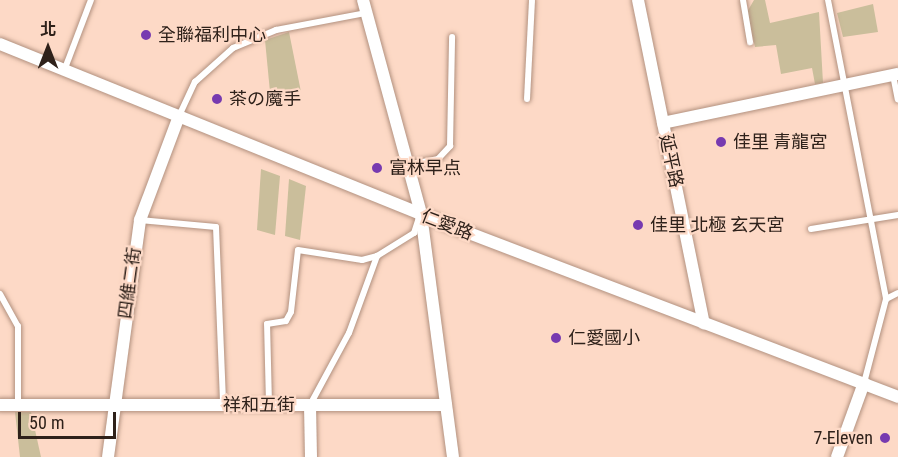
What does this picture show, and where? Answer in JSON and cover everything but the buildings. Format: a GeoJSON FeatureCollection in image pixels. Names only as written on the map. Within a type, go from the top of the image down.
{"type":"FeatureCollection","features":[{"type":"Feature","properties":{"kind":"street"},"geometry":{"type":"LineString","coordinates":[[363,0],[421,214],[453,457]]}},
{"type":"Feature","properties":{"kind":"street","name":"延平路"},"geometry":{"type":"LineString","coordinates":[[638,0],[704,323]]}},
{"type":"Feature","properties":{"kind":"street","name":"仁愛路"},"geometry":{"type":"LineString","coordinates":[[0,44],[421,214],[898,397]]}},
{"type":"Feature","properties":{"kind":"street"},"geometry":{"type":"LineString","coordinates":[[663,123],[896,75]]}},
{"type":"Feature","properties":{"kind":"street","name":"四維二街"},"geometry":{"type":"LineString","coordinates":[[108,457],[140,220],[179,116]]}},
{"type":"Feature","properties":{"kind":"street"},"geometry":{"type":"LineString","coordinates":[[837,457],[864,383]]}},
{"type":"Feature","properties":{"kind":"street","name":"祥和五街"},"geometry":{"type":"LineString","coordinates":[[0,405],[114,407],[446,405]]}},
{"type":"Feature","properties":{"kind":"street"},"geometry":{"type":"LineString","coordinates":[[310,405],[311,457]]}},
{"type":"Feature","properties":{"kind":"lane"},"geometry":{"type":"LineString","coordinates":[[63,71],[91,0]]}},
{"type":"Feature","properties":{"kind":"lane"},"geometry":{"type":"LineString","coordinates":[[527,99],[532,0]]}},
{"type":"Feature","properties":{"kind":"lane"},"geometry":{"type":"LineString","coordinates":[[743,0],[750,42]]}},
{"type":"Feature","properties":{"kind":"lane"},"geometry":{"type":"LineString","coordinates":[[828,0],[886,299],[864,383]]}},
{"type":"Feature","properties":{"kind":"lane"},"geometry":{"type":"LineString","coordinates":[[179,116],[195,82],[233,48],[276,30],[367,13]]}},
{"type":"Feature","properties":{"kind":"lane"},"geometry":{"type":"LineString","coordinates":[[407,165],[438,159],[450,146],[452,37]]}},
{"type":"Feature","properties":{"kind":"lane"},"geometry":{"type":"LineString","coordinates":[[896,75],[898,100]]}},
{"type":"Feature","properties":{"kind":"lane"},"geometry":{"type":"LineString","coordinates":[[269,405],[267,324],[286,321],[291,312],[298,250],[362,260],[377,256],[414,233],[421,214]]}},
{"type":"Feature","properties":{"kind":"lane"},"geometry":{"type":"LineString","coordinates":[[811,229],[898,215]]}},
{"type":"Feature","properties":{"kind":"lane"},"geometry":{"type":"LineString","coordinates":[[140,220],[216,227],[223,405]]}},
{"type":"Feature","properties":{"kind":"lane"},"geometry":{"type":"LineString","coordinates":[[310,405],[349,333],[377,256]]}},
{"type":"Feature","properties":{"kind":"lane"},"geometry":{"type":"LineString","coordinates":[[886,299],[898,293]]}},
{"type":"Feature","properties":{"kind":"lane"},"geometry":{"type":"LineString","coordinates":[[0,294],[18,326],[18,405]]}},
{"type":"Feature","properties":{"kind":"shaded area"},"geometry":{"type":"Polygon","coordinates":[[[754,0],[765,0],[770,23],[819,12],[823,83],[815,84],[812,68],[781,74],[776,45],[755,47],[747,12],[754,0]]]}},
{"type":"Feature","properties":{"kind":"shaded area"},"geometry":{"type":"Polygon","coordinates":[[[873,4],[878,32],[843,37],[837,13],[873,4]]]}},
{"type":"Feature","properties":{"kind":"shaded area"},"geometry":{"type":"Polygon","coordinates":[[[289,32],[301,92],[299,98],[270,92],[265,40],[289,32]]]}},
{"type":"Feature","properties":{"kind":"shaded area"},"geometry":{"type":"Polygon","coordinates":[[[261,169],[280,176],[275,235],[257,230],[261,169]]]}},
{"type":"Feature","properties":{"kind":"shaded area"},"geometry":{"type":"Polygon","coordinates":[[[289,179],[306,186],[300,240],[285,236],[289,179]]]}},
{"type":"Feature","properties":{"kind":"shaded area"},"geometry":{"type":"Polygon","coordinates":[[[15,412],[31,412],[41,457],[20,457],[15,412]]]}},
{"type":"Feature","properties":{"kind":"place","name":"全聯福利中心"},"geometry":{"type":"Point","coordinates":[146,35]}},
{"type":"Feature","properties":{"kind":"place","name":"茶の魔手"},"geometry":{"type":"Point","coordinates":[217,99]}},
{"type":"Feature","properties":{"kind":"place","name":"佳里 青龍宮"},"geometry":{"type":"Point","coordinates":[721,142]}},
{"type":"Feature","properties":{"kind":"place","name":"富林早点"},"geometry":{"type":"Point","coordinates":[377,168]}},
{"type":"Feature","properties":{"kind":"place","name":"佳里 北極 玄天宮"},"geometry":{"type":"Point","coordinates":[638,225]}},
{"type":"Feature","properties":{"kind":"place","name":"仁愛國小"},"geometry":{"type":"Point","coordinates":[556,338]}},
{"type":"Feature","properties":{"kind":"place","name":"7-Eleven"},"geometry":{"type":"Point","coordinates":[885,438]}}]}
